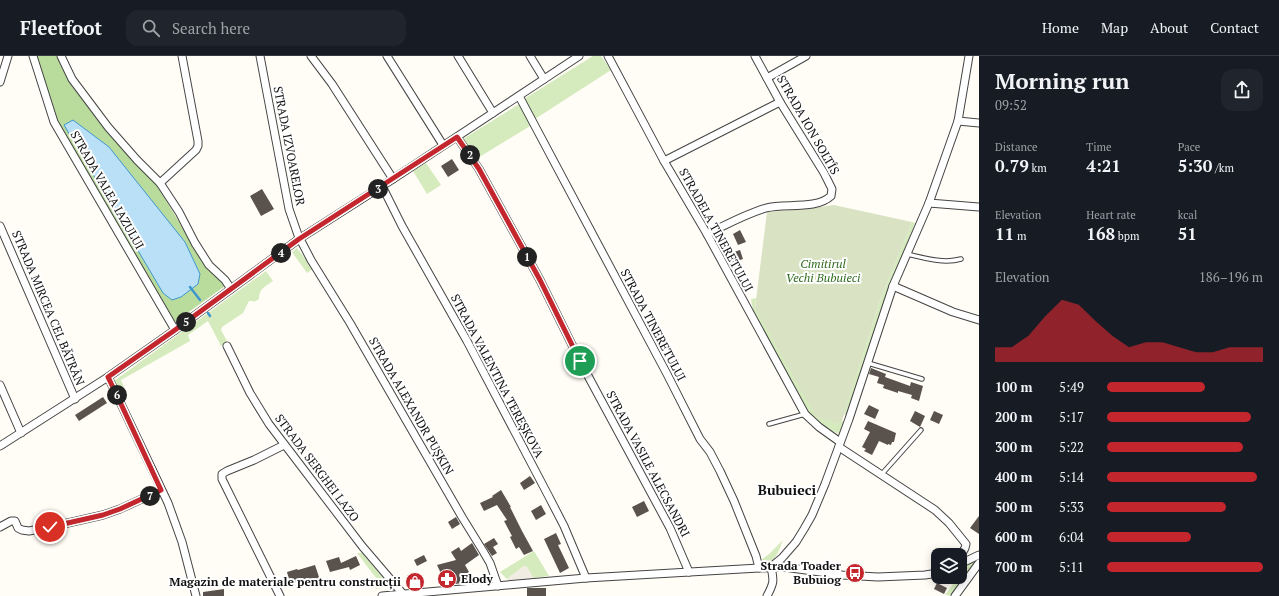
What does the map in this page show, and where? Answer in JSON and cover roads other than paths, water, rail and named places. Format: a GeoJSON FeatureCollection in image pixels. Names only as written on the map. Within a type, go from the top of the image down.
{"type":"FeatureCollection","features":[{"type":"Feature","properties":{"kind":"street"},"geometry":{"type":"LineString","coordinates":[[0,82],[8,56]]}},
{"type":"Feature","properties":{"kind":"street","name":"STRADA VALEA IAZULUI"},"geometry":{"type":"LineString","coordinates":[[33,56],[54,122],[175,330]]}},
{"type":"Feature","properties":{"kind":"street"},"geometry":{"type":"LineString","coordinates":[[61,56],[72,79],[108,127],[137,160],[160,183],[179,212],[195,243],[209,265],[231,289]]}},
{"type":"Feature","properties":{"kind":"street"},"geometry":{"type":"LineString","coordinates":[[160,183],[196,150],[198,146],[182,56]]}},
{"type":"Feature","properties":{"kind":"street","name":"STRADA IZVOARELOR"},"geometry":{"type":"LineString","coordinates":[[260,56],[289,209],[299,239]]}},
{"type":"Feature","properties":{"kind":"street"},"geometry":{"type":"LineString","coordinates":[[311,56],[332,84],[393,179]]}},
{"type":"Feature","properties":{"kind":"street"},"geometry":{"type":"LineString","coordinates":[[387,56],[443,145]]}},
{"type":"Feature","properties":{"kind":"street"},"geometry":{"type":"LineString","coordinates":[[458,56],[493,113]]}},
{"type":"Feature","properties":{"kind":"street"},"geometry":{"type":"LineString","coordinates":[[530,56],[544,79]]}},
{"type":"Feature","properties":{"kind":"street"},"geometry":{"type":"LineString","coordinates":[[0,446],[108,377],[299,239],[393,179],[579,56]]}},
{"type":"Feature","properties":{"kind":"street","name":"STRADELA TINERETULUI"},"geometry":{"type":"LineString","coordinates":[[608,56],[664,161],[707,234],[806,414],[840,444],[882,475],[935,510],[949,523],[966,544],[965,548]]}},
{"type":"Feature","properties":{"kind":"street","name":"STRADA ION SOLTÎS"},"geometry":{"type":"LineString","coordinates":[[707,234],[738,219],[767,208],[811,204],[827,200],[831,196],[832,189],[824,173],[780,102],[755,56]]}},
{"type":"Feature","properties":{"kind":"street"},"geometry":{"type":"LineString","coordinates":[[767,78],[806,56]]}},
{"type":"Feature","properties":{"kind":"street"},"geometry":{"type":"LineString","coordinates":[[771,567],[782,558],[796,542],[812,516],[840,444],[893,286],[929,203],[958,121],[969,56]]}},
{"type":"Feature","properties":{"kind":"street","name":"STRADA TINERETULUI"},"geometry":{"type":"LineString","coordinates":[[519,96],[567,183],[700,440],[710,452],[720,471],[734,501],[756,556],[759,568]]}},
{"type":"Feature","properties":{"kind":"street"},"geometry":{"type":"LineString","coordinates":[[664,161],[780,102]]}},
{"type":"Feature","properties":{"kind":"street"},"geometry":{"type":"LineString","coordinates":[[958,121],[979,123]]}},
{"type":"Feature","properties":{"kind":"street","name":"STRADA VASILE ALECSANDRI"},"geometry":{"type":"LineString","coordinates":[[457,137],[479,169],[540,280],[580,361],[670,528],[689,572]]}},
{"type":"Feature","properties":{"kind":"street","name":"STRADA VALENTINA TEREȘKOVA"},"geometry":{"type":"LineString","coordinates":[[382,186],[402,226],[467,341],[551,501],[564,526],[586,578]]}},
{"type":"Feature","properties":{"kind":"street"},"geometry":{"type":"LineString","coordinates":[[929,203],[979,207]]}},
{"type":"Feature","properties":{"kind":"street","name":"STRADA MIRCEA CEL BĂTRÂN"},"geometry":{"type":"LineString","coordinates":[[0,226],[75,399]]}},
{"type":"Feature","properties":{"kind":"street","name":"STRADA ALEXANDR PUȘKIN"},"geometry":{"type":"LineString","coordinates":[[299,239],[350,323],[462,517],[483,550],[498,586]]}},
{"type":"Feature","properties":{"kind":"street"},"geometry":{"type":"LineString","coordinates":[[893,286],[953,312],[979,320]]}},
{"type":"Feature","properties":{"kind":"street","name":"STRADA SERGHEI LAZO"},"geometry":{"type":"LineString","coordinates":[[227,346],[250,393],[284,446],[362,546],[403,594]]}},
{"type":"Feature","properties":{"kind":"street"},"geometry":{"type":"LineString","coordinates":[[108,377],[168,503],[180,536],[196,596]]}},
{"type":"Feature","properties":{"kind":"street"},"geometry":{"type":"LineString","coordinates":[[0,385],[21,433]]}},
{"type":"Feature","properties":{"kind":"street"},"geometry":{"type":"LineString","coordinates":[[280,596],[222,479],[222,474],[284,446]]}},
{"type":"Feature","properties":{"kind":"street"},"geometry":{"type":"LineString","coordinates":[[0,526],[10,521],[15,521],[18,528],[22,530],[29,531],[50,527],[103,515],[120,509],[161,490]]}},
{"type":"Feature","properties":{"kind":"street"},"geometry":{"type":"LineString","coordinates":[[967,561],[979,555]]}},
{"type":"Feature","properties":{"kind":"street"},"geometry":{"type":"LineString","coordinates":[[955,596],[979,563]]}},
{"type":"Feature","properties":{"kind":"street"},"geometry":{"type":"LineString","coordinates":[[767,596],[774,580],[771,567]]}},
{"type":"Feature","properties":{"kind":"street"},"geometry":{"type":"LineString","coordinates":[[382,596],[586,578],[771,567],[784,567],[842,575],[878,577],[931,574]]}},
{"type":"Feature","properties":{"kind":"street"},"geometry":{"type":"LineString","coordinates":[[475,588],[476,596]]}},
{"type":"Feature","properties":{"kind":"lane"},"geometry":{"type":"LineString","coordinates":[[907,254],[931,259],[961,259]]}},
{"type":"Feature","properties":{"kind":"lane"},"geometry":{"type":"LineString","coordinates":[[868,363],[922,379]]}},
{"type":"Feature","properties":{"kind":"lane"},"geometry":{"type":"LineString","coordinates":[[769,424],[806,414]]}},
{"type":"Feature","properties":{"kind":"lane"},"geometry":{"type":"LineString","coordinates":[[882,475],[921,430]]}},
{"type":"Feature","properties":{"kind":"water"},"geometry":{"type":"Polygon","coordinates":[[[73,120],[109,147],[185,242],[200,274],[198,284],[181,297],[172,300],[163,293],[64,125],[73,120]]]}},
{"type":"Feature","properties":{"kind":"waterway"},"geometry":{"type":"LineString","coordinates":[[190,287],[200,300]]}},
{"type":"Feature","properties":{"kind":"place","name":"Strada Toader Bubuiog"},"geometry":{"type":"Point","coordinates":[855,573]}},
{"type":"Feature","properties":{"kind":"place","name":"Elody"},"geometry":{"type":"Point","coordinates":[447,579]}},
{"type":"Feature","properties":{"kind":"place","name":"Magazin de materiale pentru construcții"},"geometry":{"type":"Point","coordinates":[415,582]}},
{"type":"Feature","properties":{"kind":"district","name":"Bubuieci"},"geometry":{"type":"Point","coordinates":[787,490]}},
{"type":"Feature","properties":{"kind":"park label","name":"Cimitirul Vechi Bubuieci"},"geometry":{"type":"Point","coordinates":[823,271]}}]}
